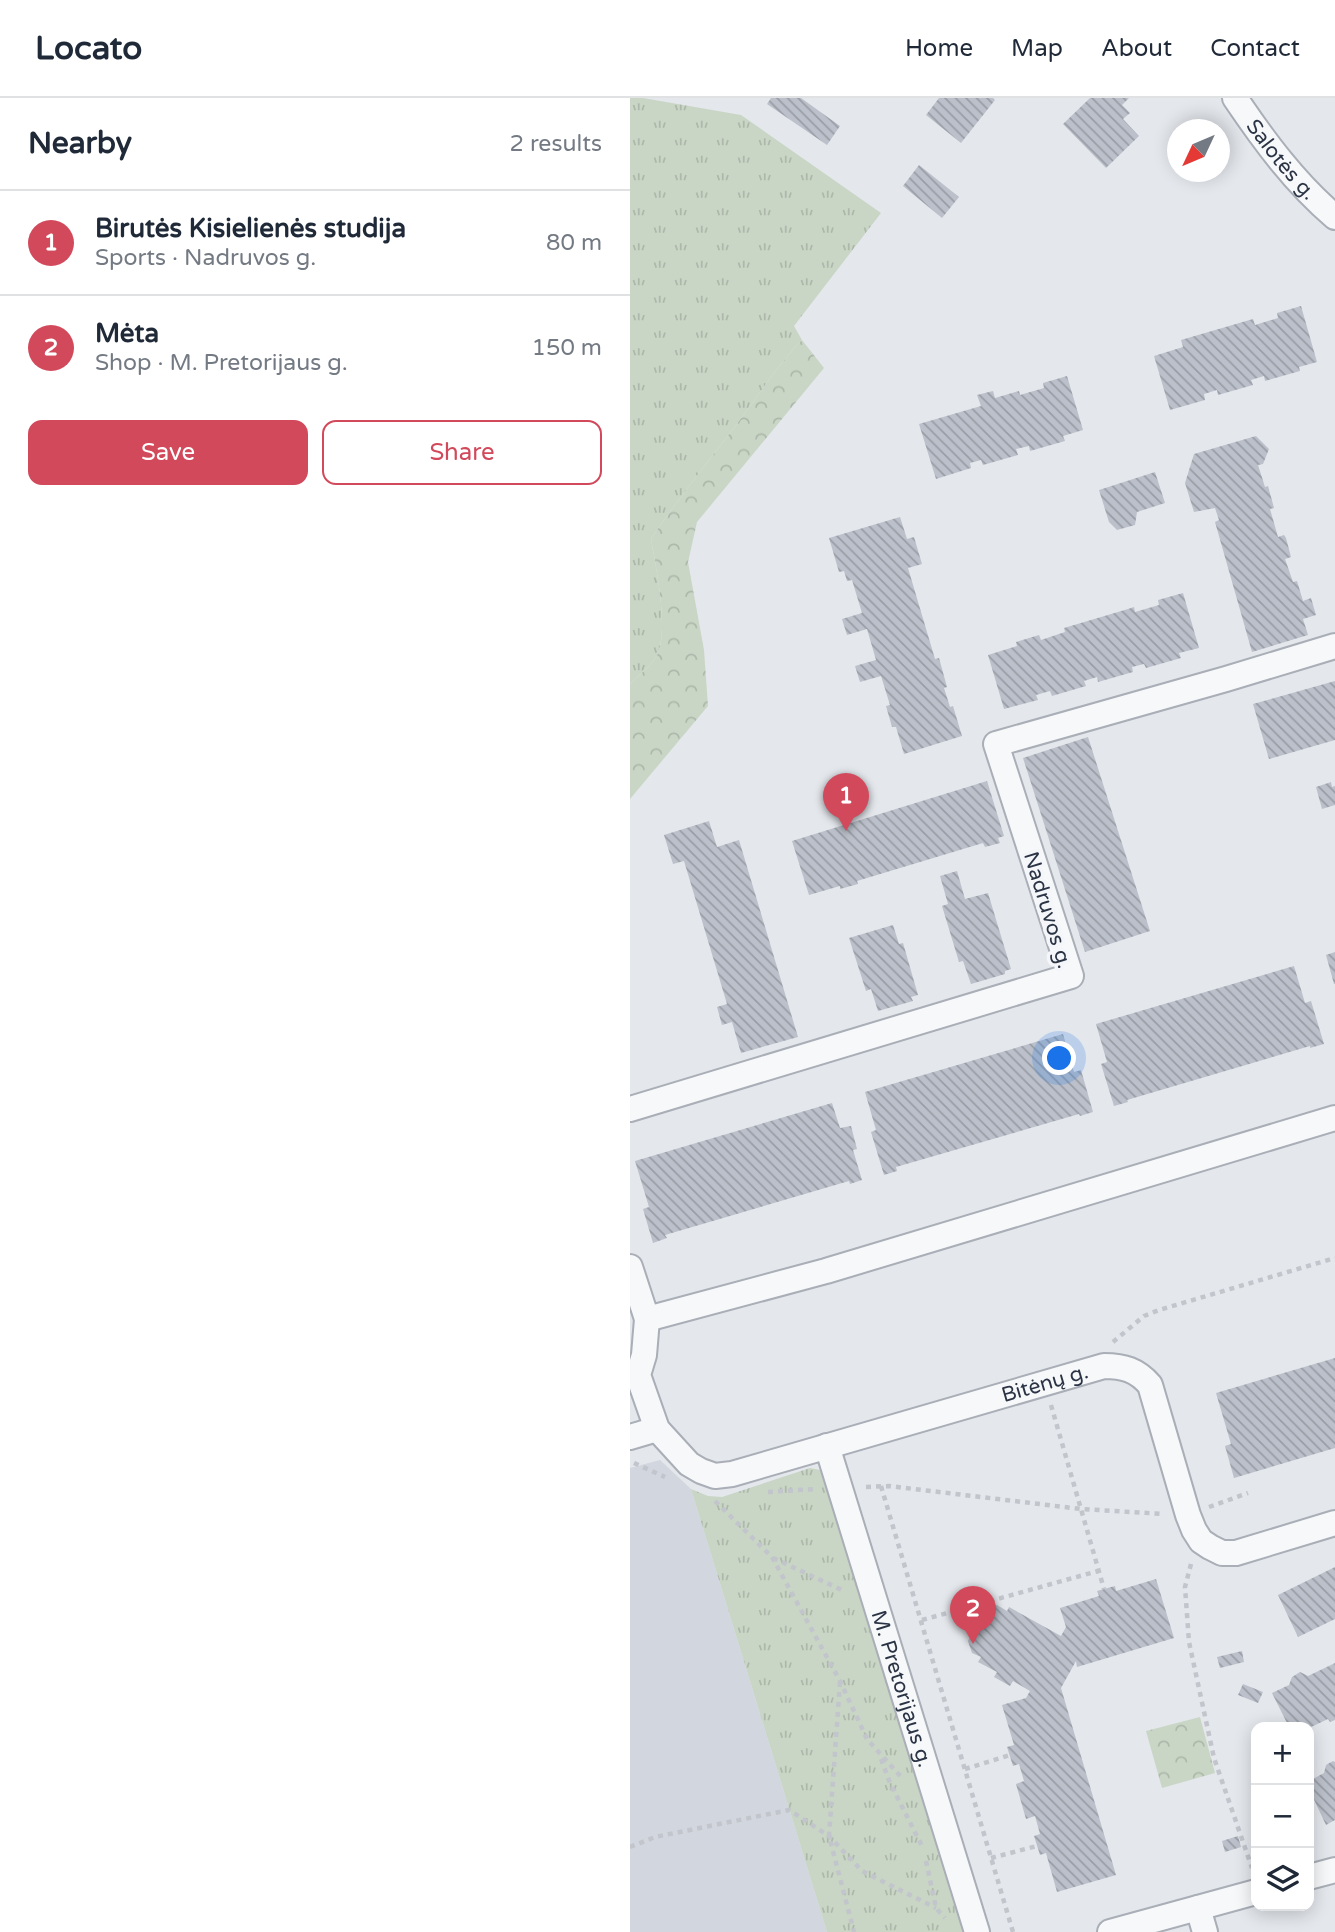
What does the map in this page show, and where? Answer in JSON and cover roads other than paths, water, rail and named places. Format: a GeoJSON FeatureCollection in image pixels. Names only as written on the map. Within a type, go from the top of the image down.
{"type":"FeatureCollection","features":[{"type":"Feature","properties":{"kind":"street","name":"Salotės g."},"geometry":{"type":"LineString","coordinates":[[1235,98],[1287,169],[1311,197],[1335,217]]}},
{"type":"Feature","properties":{"kind":"street","name":"Nadruvos g."},"geometry":{"type":"LineString","coordinates":[[630,1109],[1071,976],[996,744],[1335,646]]}},
{"type":"Feature","properties":{"kind":"street"},"geometry":{"type":"LineString","coordinates":[[630,1267],[647,1319],[826,1271],[1335,1118]]}},
{"type":"Feature","properties":{"kind":"street","name":"Bitėnų g."},"geometry":{"type":"LineString","coordinates":[[647,1319],[644,1355],[634,1376],[657,1429],[689,1464],[715,1476],[732,1474],[1104,1366],[1122,1366],[1143,1377],[1150,1385],[1188,1516],[1201,1541],[1222,1553],[1236,1553],[1335,1523]]}},
{"type":"Feature","properties":{"kind":"street"},"geometry":{"type":"LineString","coordinates":[[630,1437],[657,1429]]}},
{"type":"Feature","properties":{"kind":"street","name":"M. Pretorijaus g."},"geometry":{"type":"LineString","coordinates":[[827,1446],[976,1932]]}},
{"type":"Feature","properties":{"kind":"street"},"geometry":{"type":"LineString","coordinates":[[1314,1876],[1335,1870]]}},
{"type":"Feature","properties":{"kind":"street"},"geometry":{"type":"LineString","coordinates":[[1110,1932],[1251,1893]]}},
{"type":"Feature","properties":{"kind":"street"},"geometry":{"type":"LineString","coordinates":[[1198,1908],[1205,1932]]}},
{"type":"Feature","properties":{"kind":"place","name":"Birutės Kisielienės studija"},"geometry":{"type":"Point","coordinates":[846,831]}},
{"type":"Feature","properties":{"kind":"place","name":"Mėta"},"geometry":{"type":"Point","coordinates":[973,1644]}}]}
